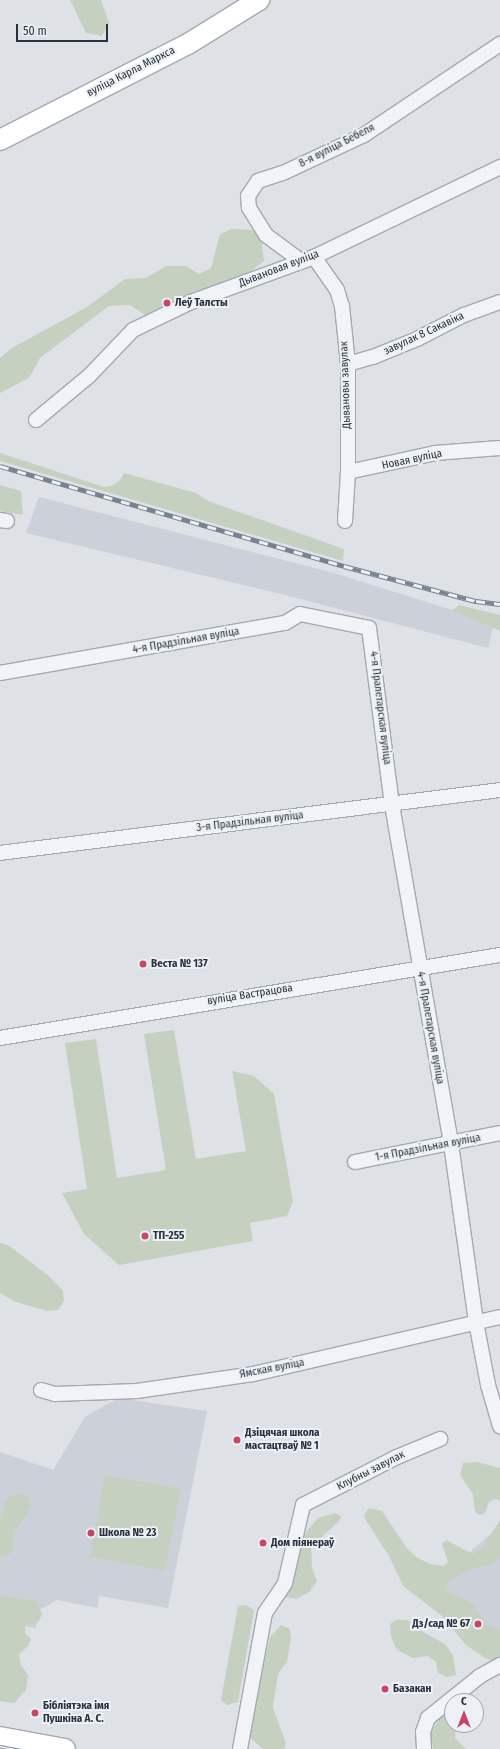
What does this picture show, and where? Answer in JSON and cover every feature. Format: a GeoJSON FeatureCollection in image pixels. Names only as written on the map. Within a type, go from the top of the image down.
{"type":"FeatureCollection","features":[{"type":"Feature","properties":{"kind":"main road","name":"вуліца Карла Маркса"},"geometry":{"type":"LineString","coordinates":[[0,140],[188,44],[259,0]]}},
{"type":"Feature","properties":{"kind":"main road"},"geometry":{"type":"LineString","coordinates":[[0,1737],[23,1745],[65,1749]]}},
{"type":"Feature","properties":{"kind":"street","name":"8-я вуліца Бебеля"},"geometry":{"type":"LineString","coordinates":[[308,259],[266,236],[249,208],[248,196],[258,181],[283,172],[364,135],[500,44]]}},
{"type":"Feature","properties":{"kind":"street","name":"Дывановая вуліца"},"geometry":{"type":"LineString","coordinates":[[36,420],[89,376],[133,330],[191,302],[308,259],[500,167]]}},
{"type":"Feature","properties":{"kind":"street","name":"Дывановы завулак"},"geometry":{"type":"LineString","coordinates":[[308,259],[337,290],[341,301],[348,364],[348,472],[345,521]]}},
{"type":"Feature","properties":{"kind":"street","name":"завулак 8 Сакавіка"},"geometry":{"type":"LineString","coordinates":[[348,364],[374,357],[417,339],[464,315],[500,302]]}},
{"type":"Feature","properties":{"kind":"street","name":"Новая вуліца"},"geometry":{"type":"LineString","coordinates":[[348,472],[435,453],[500,448]]}},
{"type":"Feature","properties":{"kind":"street","name":"4-я Прадзільная вуліца"},"geometry":{"type":"LineString","coordinates":[[0,673],[285,623],[300,614],[369,628]]}},
{"type":"Feature","properties":{"kind":"street","name":"4-я Пралетарская вуліца"},"geometry":{"type":"LineString","coordinates":[[369,628],[392,805],[451,1144],[476,1322],[488,1385],[500,1426]]}},
{"type":"Feature","properties":{"kind":"street","name":"3-я Прадзільная вуліца"},"geometry":{"type":"LineString","coordinates":[[0,852],[392,805],[500,790]]}},
{"type":"Feature","properties":{"kind":"street","name":"вуліца Вастрацова"},"geometry":{"type":"LineString","coordinates":[[0,1038],[500,955]]}},
{"type":"Feature","properties":{"kind":"street","name":"1-я Прадзільная вуліца"},"geometry":{"type":"LineString","coordinates":[[356,1162],[500,1133]]}},
{"type":"Feature","properties":{"kind":"street","name":"Ямская вуліца"},"geometry":{"type":"LineString","coordinates":[[41,1390],[56,1394],[137,1391],[246,1375],[500,1317]]}},
{"type":"Feature","properties":{"kind":"street","name":"Клубны завулак"},"geometry":{"type":"LineString","coordinates":[[240,1749],[264,1613],[285,1583],[303,1505],[397,1457],[440,1439]]}},
{"type":"Feature","properties":{"kind":"street"},"geometry":{"type":"LineString","coordinates":[[424,1749],[423,1732],[428,1718],[480,1676],[500,1665]]}},
{"type":"Feature","properties":{"kind":"shaded area"},"geometry":{"type":"Polygon","coordinates":[[[39,497],[334,573],[494,623],[488,648],[289,596],[26,533],[39,497]]]}},
{"type":"Feature","properties":{"kind":"shaded area","name":"Школа № 23"},"geometry":{"type":"Polygon","coordinates":[[[118,1398],[207,1411],[168,1608],[99,1596],[97,1608],[57,1600],[38,1611],[36,1628],[0,1622],[0,1452],[53,1470],[85,1417],[118,1398]]]}},
{"type":"Feature","properties":{"kind":"shaded area","name":"Дз/сад № 67"},"geometry":{"type":"Polygon","coordinates":[[[500,1526],[500,1657],[493,1664],[425,1591],[500,1526]]]}},
{"type":"Feature","properties":{"kind":"green space"},"geometry":{"type":"Polygon","coordinates":[[[70,0],[101,0],[109,23],[102,36],[86,33],[70,0]]]}},
{"type":"Feature","properties":{"kind":"green space"},"geometry":{"type":"Polygon","coordinates":[[[232,229],[252,230],[261,239],[264,261],[246,275],[148,317],[130,305],[109,306],[40,358],[29,378],[0,393],[0,358],[12,348],[87,307],[125,279],[146,278],[166,266],[186,266],[199,274],[211,268],[220,234],[232,229]]]}},
{"type":"Feature","properties":{"kind":"green space"},"geometry":{"type":"Polygon","coordinates":[[[0,453],[104,487],[111,486],[120,480],[124,473],[196,493],[208,501],[344,549],[343,561],[0,461],[0,453]]]}},
{"type":"Feature","properties":{"kind":"green space"},"geometry":{"type":"Polygon","coordinates":[[[0,485],[21,491],[23,515],[0,511],[0,485]]]}},
{"type":"Feature","properties":{"kind":"green space"},"geometry":{"type":"Polygon","coordinates":[[[459,605],[500,615],[500,631],[452,611],[459,605]]]}},
{"type":"Feature","properties":{"kind":"green space"},"geometry":{"type":"Polygon","coordinates":[[[174,1030],[196,1159],[246,1151],[232,1071],[254,1076],[274,1094],[293,1201],[287,1216],[250,1223],[253,1241],[119,1265],[84,1234],[62,1193],[87,1189],[65,1043],[96,1039],[117,1178],[166,1170],[144,1034],[174,1030]]]}},
{"type":"Feature","properties":{"kind":"green space"},"geometry":{"type":"Polygon","coordinates":[[[0,1243],[8,1245],[49,1276],[63,1291],[64,1301],[58,1310],[47,1311],[16,1302],[0,1293],[0,1243]]]}},
{"type":"Feature","properties":{"kind":"green space"},"geometry":{"type":"Polygon","coordinates":[[[477,1462],[500,1468],[500,1501],[496,1499],[489,1502],[485,1513],[479,1515],[475,1512],[473,1494],[460,1475],[463,1463],[477,1462]]]}},
{"type":"Feature","properties":{"kind":"green space"},"geometry":{"type":"Polygon","coordinates":[[[105,1475],[181,1489],[165,1571],[90,1557],[105,1475]]]}},
{"type":"Feature","properties":{"kind":"green space"},"geometry":{"type":"Polygon","coordinates":[[[18,1493],[28,1496],[31,1506],[25,1518],[14,1530],[13,1551],[5,1557],[0,1555],[0,1520],[7,1498],[18,1493]]]}},
{"type":"Feature","properties":{"kind":"green space"},"geometry":{"type":"Polygon","coordinates":[[[369,1508],[382,1511],[406,1547],[416,1557],[430,1564],[443,1566],[448,1563],[442,1543],[446,1540],[473,1554],[481,1550],[500,1520],[500,1556],[493,1564],[467,1571],[446,1584],[447,1592],[473,1603],[485,1624],[497,1629],[500,1628],[500,1661],[485,1658],[466,1645],[442,1616],[403,1586],[389,1556],[365,1519],[364,1514],[369,1508]]]}},
{"type":"Feature","properties":{"kind":"green space"},"geometry":{"type":"Polygon","coordinates":[[[335,1513],[341,1516],[340,1520],[311,1547],[312,1568],[317,1582],[309,1592],[296,1599],[286,1597],[285,1588],[306,1532],[318,1518],[335,1513]]]}},
{"type":"Feature","properties":{"kind":"green space"},"geometry":{"type":"Polygon","coordinates":[[[0,1595],[36,1601],[42,1614],[38,1623],[25,1625],[25,1633],[31,1639],[28,1646],[19,1654],[21,1665],[28,1675],[26,1690],[14,1703],[0,1701],[0,1595]]]}},
{"type":"Feature","properties":{"kind":"green space"},"geometry":{"type":"Polygon","coordinates":[[[246,1605],[254,1610],[238,1702],[227,1705],[221,1700],[238,1606],[246,1605]]]}},
{"type":"Feature","properties":{"kind":"green space"},"geometry":{"type":"Polygon","coordinates":[[[396,1620],[406,1620],[416,1624],[423,1632],[445,1644],[453,1655],[456,1675],[447,1677],[438,1673],[436,1662],[428,1656],[413,1658],[397,1650],[391,1636],[390,1624],[396,1620]]]}},
{"type":"Feature","properties":{"kind":"green space"},"geometry":{"type":"Polygon","coordinates":[[[281,1625],[290,1629],[291,1639],[287,1662],[279,1672],[273,1708],[286,1743],[284,1749],[263,1749],[249,1737],[252,1712],[270,1637],[281,1625]]]}},
{"type":"Feature","properties":{"kind":"green space"},"geometry":{"type":"Polygon","coordinates":[[[444,1711],[444,1733],[455,1733],[455,1738],[466,1749],[433,1749],[431,1733],[444,1711]]]}},
{"type":"Feature","properties":{"kind":"tram line"},"geometry":{"type":"LineString","coordinates":[[0,1745],[20,1749]]}},
{"type":"Feature","properties":{"kind":"railway"},"geometry":{"type":"LineString","coordinates":[[0,466],[344,566],[476,601],[500,604]]}},
{"type":"Feature","properties":{"kind":"place","name":"Леў Талсты"},"geometry":{"type":"Point","coordinates":[167,303]}},
{"type":"Feature","properties":{"kind":"place","name":"Веста № 137"},"geometry":{"type":"Point","coordinates":[143,964]}},
{"type":"Feature","properties":{"kind":"place","name":"ТП-255"},"geometry":{"type":"Point","coordinates":[145,1236]}},
{"type":"Feature","properties":{"kind":"place","name":"Дзіцячая школа мастацтваў № 1"},"geometry":{"type":"Point","coordinates":[237,1440]}},
{"type":"Feature","properties":{"kind":"place","name":"Школа № 23"},"geometry":{"type":"Point","coordinates":[91,1533]}},
{"type":"Feature","properties":{"kind":"place","name":"Дом піянераў"},"geometry":{"type":"Point","coordinates":[263,1543]}},
{"type":"Feature","properties":{"kind":"place","name":"Дз/сад № 67"},"geometry":{"type":"Point","coordinates":[478,1624]}},
{"type":"Feature","properties":{"kind":"place","name":"Базакан"},"geometry":{"type":"Point","coordinates":[385,1689]}},
{"type":"Feature","properties":{"kind":"place","name":"Бібліятэка імя Пушкіна А. С."},"geometry":{"type":"Point","coordinates":[35,1713]}}]}
